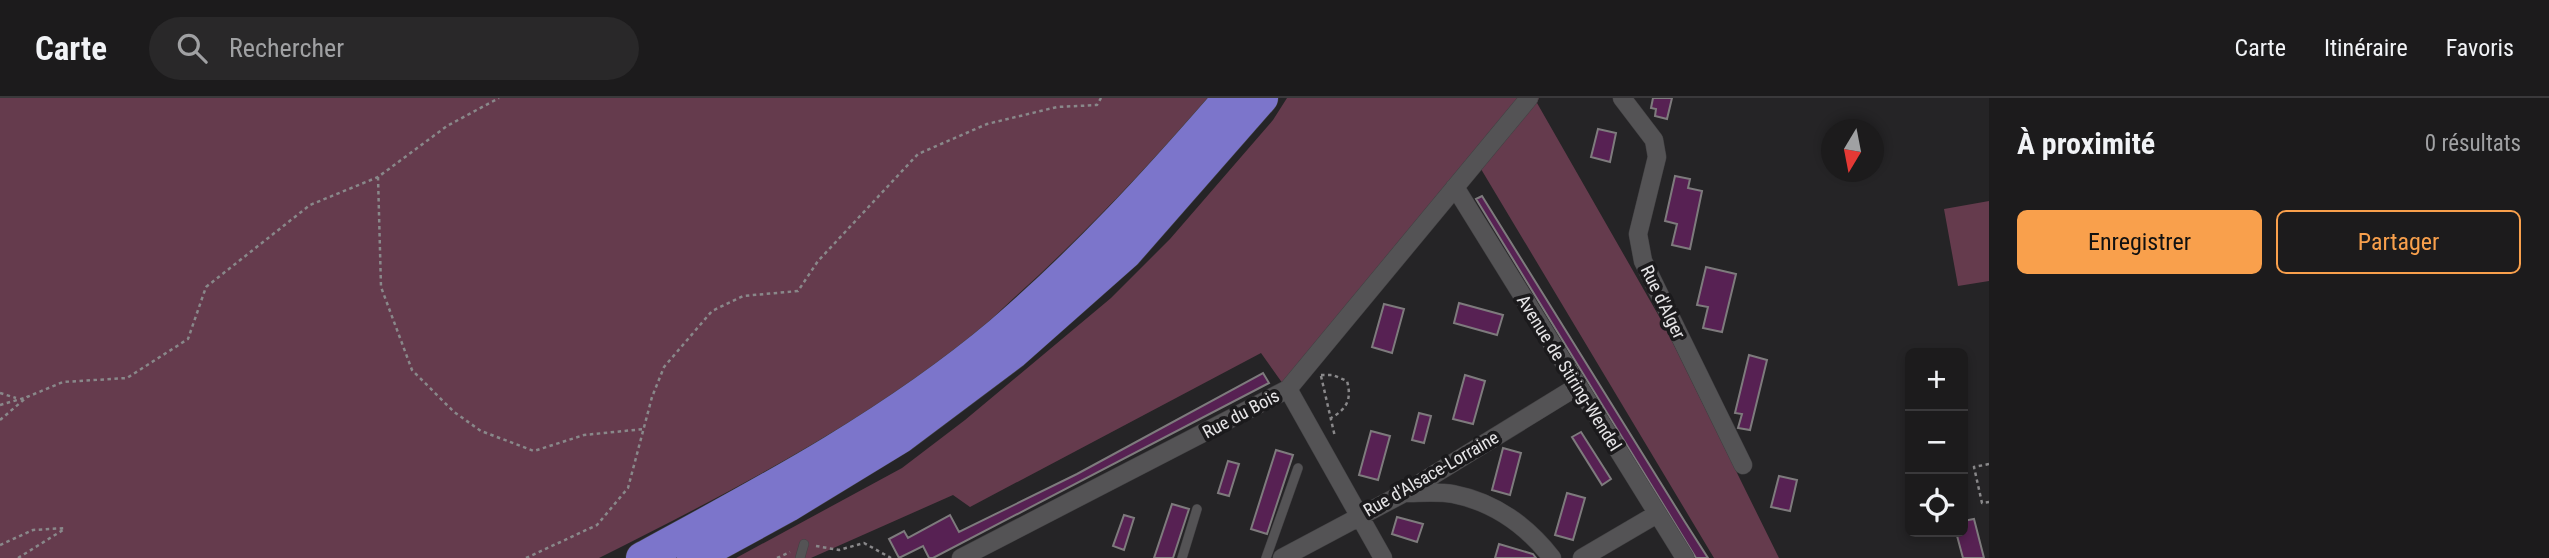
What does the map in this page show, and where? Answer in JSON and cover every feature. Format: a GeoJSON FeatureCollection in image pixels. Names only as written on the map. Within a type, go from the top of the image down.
{"type":"FeatureCollection","features":[{"type":"Feature","properties":{"kind":"highway"},"geometry":{"type":"LineString","coordinates":[[642,558],[776,485],[886,418],[999,334],[1107,235],[1229,98]]}},
{"type":"Feature","properties":{"kind":"highway"},"geometry":{"type":"LineString","coordinates":[[693,558],[788,506],[901,437],[1013,353],[1126,253],[1262,98]]}},
{"type":"Feature","properties":{"kind":"street","name":"Rue du Bois"},"geometry":{"type":"LineString","coordinates":[[961,558],[1287,389],[1529,98]]}},
{"type":"Feature","properties":{"kind":"street","name":"Rue d'Alger"},"geometry":{"type":"LineString","coordinates":[[1622,98],[1654,140],[1657,158],[1638,234],[1643,261],[1743,465]]}},
{"type":"Feature","properties":{"kind":"street","name":"Avenue de Stiring-Wendel"},"geometry":{"type":"LineString","coordinates":[[1455,187],[1685,558]]}},
{"type":"Feature","properties":{"kind":"street","name":"Rue d'Alsace-Lorraine"},"geometry":{"type":"LineString","coordinates":[[1282,558],[1404,493],[1578,386]]}},
{"type":"Feature","properties":{"kind":"street"},"geometry":{"type":"LineString","coordinates":[[1287,389],[1383,558]]}},
{"type":"Feature","properties":{"kind":"street"},"geometry":{"type":"LineString","coordinates":[[1404,493],[1452,494],[1499,511],[1532,533],[1552,558]]}},
{"type":"Feature","properties":{"kind":"street"},"geometry":{"type":"LineString","coordinates":[[1583,558],[1657,514]]}},
{"type":"Feature","properties":{"kind":"lane"},"geometry":{"type":"LineString","coordinates":[[1266,558],[1298,468]]}},
{"type":"Feature","properties":{"kind":"lane"},"geometry":{"type":"LineString","coordinates":[[1182,558],[1198,509]]}},
{"type":"Feature","properties":{"kind":"lane"},"geometry":{"type":"LineString","coordinates":[[800,558],[804,544]]}},
{"type":"Feature","properties":{"kind":"path"},"geometry":{"type":"LineString","coordinates":[[0,405],[63,382],[127,378],[188,339],[206,287],[310,205],[378,177],[447,126],[499,98]]}},
{"type":"Feature","properties":{"kind":"path"},"geometry":{"type":"LineString","coordinates":[[526,558],[597,525],[628,488],[664,367],[712,311],[744,296],[798,291],[818,261],[918,154],[986,124],[1057,107],[1097,105],[1101,98]]}},
{"type":"Feature","properties":{"kind":"path"},"geometry":{"type":"LineString","coordinates":[[378,177],[380,287],[412,370],[454,412],[481,431],[534,451],[584,435],[644,429]]}},
{"type":"Feature","properties":{"kind":"path"},"geometry":{"type":"LineString","coordinates":[[1316,355],[1337,454],[1333,470]]}},
{"type":"Feature","properties":{"kind":"path"},"geometry":{"type":"LineString","coordinates":[[1321,375],[1333,375],[1348,381],[1351,393],[1347,406],[1331,418]]}},
{"type":"Feature","properties":{"kind":"path"},"geometry":{"type":"LineString","coordinates":[[0,393],[16,398]]}},
{"type":"Feature","properties":{"kind":"path"},"geometry":{"type":"LineString","coordinates":[[0,420],[27,397]]}},
{"type":"Feature","properties":{"kind":"path"},"geometry":{"type":"LineString","coordinates":[[1989,464],[1974,467],[1982,503],[1989,502]]}},
{"type":"Feature","properties":{"kind":"path"},"geometry":{"type":"LineString","coordinates":[[0,545],[33,530],[66,528],[19,558]]}},
{"type":"Feature","properties":{"kind":"path"},"geometry":{"type":"LineString","coordinates":[[804,544],[839,550],[864,543],[891,558]]}},
{"type":"Feature","properties":{"kind":"shaded area"},"geometry":{"type":"Polygon","coordinates":[[[0,98],[1209,98],[1139,175],[1042,273],[961,346],[919,377],[830,434],[739,486],[599,558],[0,558],[0,98]]]}},
{"type":"Feature","properties":{"kind":"shaded area"},"geometry":{"type":"Polygon","coordinates":[[[1287,98],[1539,98],[1537,103],[1664,325],[1779,558],[1714,558],[1472,154],[1283,384],[1261,353],[970,507],[953,495],[811,558],[736,558],[902,468],[965,420],[1111,298],[1170,239],[1273,120],[1287,98]]]}},
{"type":"Feature","properties":{"kind":"shaded area"},"geometry":{"type":"Polygon","coordinates":[[[1989,201],[1989,281],[1958,286],[1944,209],[1989,201]]]}},
{"type":"Feature","properties":{"kind":"building"},"geometry":{"type":"Polygon","coordinates":[[[1653,98],[1672,98],[1667,119],[1655,116],[1656,109],[1651,108],[1653,98]]]}},
{"type":"Feature","properties":{"kind":"building"},"geometry":{"type":"Polygon","coordinates":[[[1598,129],[1616,133],[1610,162],[1591,157],[1598,129]]]}},
{"type":"Feature","properties":{"kind":"building"},"geometry":{"type":"Polygon","coordinates":[[[1675,176],[1690,179],[1688,188],[1702,191],[1690,249],[1672,245],[1677,224],[1665,221],[1675,176]]]}},
{"type":"Feature","properties":{"kind":"building"},"geometry":{"type":"Polygon","coordinates":[[[1482,196],[1708,558],[1696,558],[1476,199],[1482,196]]]}},
{"type":"Feature","properties":{"kind":"building"},"geometry":{"type":"Polygon","coordinates":[[[1706,267],[1736,274],[1722,332],[1703,328],[1708,307],[1697,305],[1706,267]]]}},
{"type":"Feature","properties":{"kind":"building"},"geometry":{"type":"Polygon","coordinates":[[[1459,303],[1503,315],[1497,335],[1454,323],[1459,303]]]}},
{"type":"Feature","properties":{"kind":"building"},"geometry":{"type":"Polygon","coordinates":[[[1384,304],[1404,309],[1392,353],[1372,347],[1384,304]]]}},
{"type":"Feature","properties":{"kind":"building"},"geometry":{"type":"Polygon","coordinates":[[[1749,355],[1767,360],[1750,430],[1738,428],[1742,414],[1735,413],[1749,355]]]}},
{"type":"Feature","properties":{"kind":"building"},"geometry":{"type":"Polygon","coordinates":[[[1263,373],[1269,383],[933,558],[929,558],[923,546],[899,558],[889,539],[904,531],[908,538],[950,515],[959,532],[1077,474],[1263,373]]]}},
{"type":"Feature","properties":{"kind":"building"},"geometry":{"type":"Polygon","coordinates":[[[1465,375],[1485,381],[1473,424],[1453,419],[1465,375]]]}},
{"type":"Feature","properties":{"kind":"building"},"geometry":{"type":"Polygon","coordinates":[[[1419,413],[1431,416],[1424,443],[1412,440],[1419,413]]]}},
{"type":"Feature","properties":{"kind":"building"},"geometry":{"type":"Polygon","coordinates":[[[1371,431],[1390,436],[1378,480],[1359,475],[1371,431]]]}},
{"type":"Feature","properties":{"kind":"building"},"geometry":{"type":"Polygon","coordinates":[[[1581,432],[1611,479],[1602,485],[1572,437],[1581,432]]]}},
{"type":"Feature","properties":{"kind":"building"},"geometry":{"type":"Polygon","coordinates":[[[1503,448],[1521,453],[1510,495],[1492,490],[1503,448]]]}},
{"type":"Feature","properties":{"kind":"building"},"geometry":{"type":"Polygon","coordinates":[[[1276,450],[1293,455],[1267,534],[1251,529],[1276,450]]]}},
{"type":"Feature","properties":{"kind":"building"},"geometry":{"type":"Polygon","coordinates":[[[1228,461],[1239,464],[1229,496],[1218,493],[1228,461]]]}},
{"type":"Feature","properties":{"kind":"building"},"geometry":{"type":"Polygon","coordinates":[[[1779,476],[1797,480],[1790,511],[1771,507],[1779,476]]]}},
{"type":"Feature","properties":{"kind":"building"},"geometry":{"type":"Polygon","coordinates":[[[1567,493],[1585,498],[1573,540],[1555,535],[1567,493]]]}},
{"type":"Feature","properties":{"kind":"building"},"geometry":{"type":"Polygon","coordinates":[[[1172,504],[1189,509],[1173,558],[1154,558],[1172,504]]]}},
{"type":"Feature","properties":{"kind":"building"},"geometry":{"type":"Polygon","coordinates":[[[1124,515],[1134,518],[1124,550],[1113,546],[1124,515]]]}},
{"type":"Feature","properties":{"kind":"building"},"geometry":{"type":"Polygon","coordinates":[[[1397,517],[1423,524],[1417,542],[1392,534],[1397,517]]]}},
{"type":"Feature","properties":{"kind":"building"},"geometry":{"type":"Polygon","coordinates":[[[1974,519],[1984,558],[1963,558],[1957,537],[1968,537],[1968,520],[1974,519]]]}},
{"type":"Feature","properties":{"kind":"building"},"geometry":{"type":"Polygon","coordinates":[[[1499,544],[1533,554],[1536,558],[1495,558],[1499,544]]]}}]}
